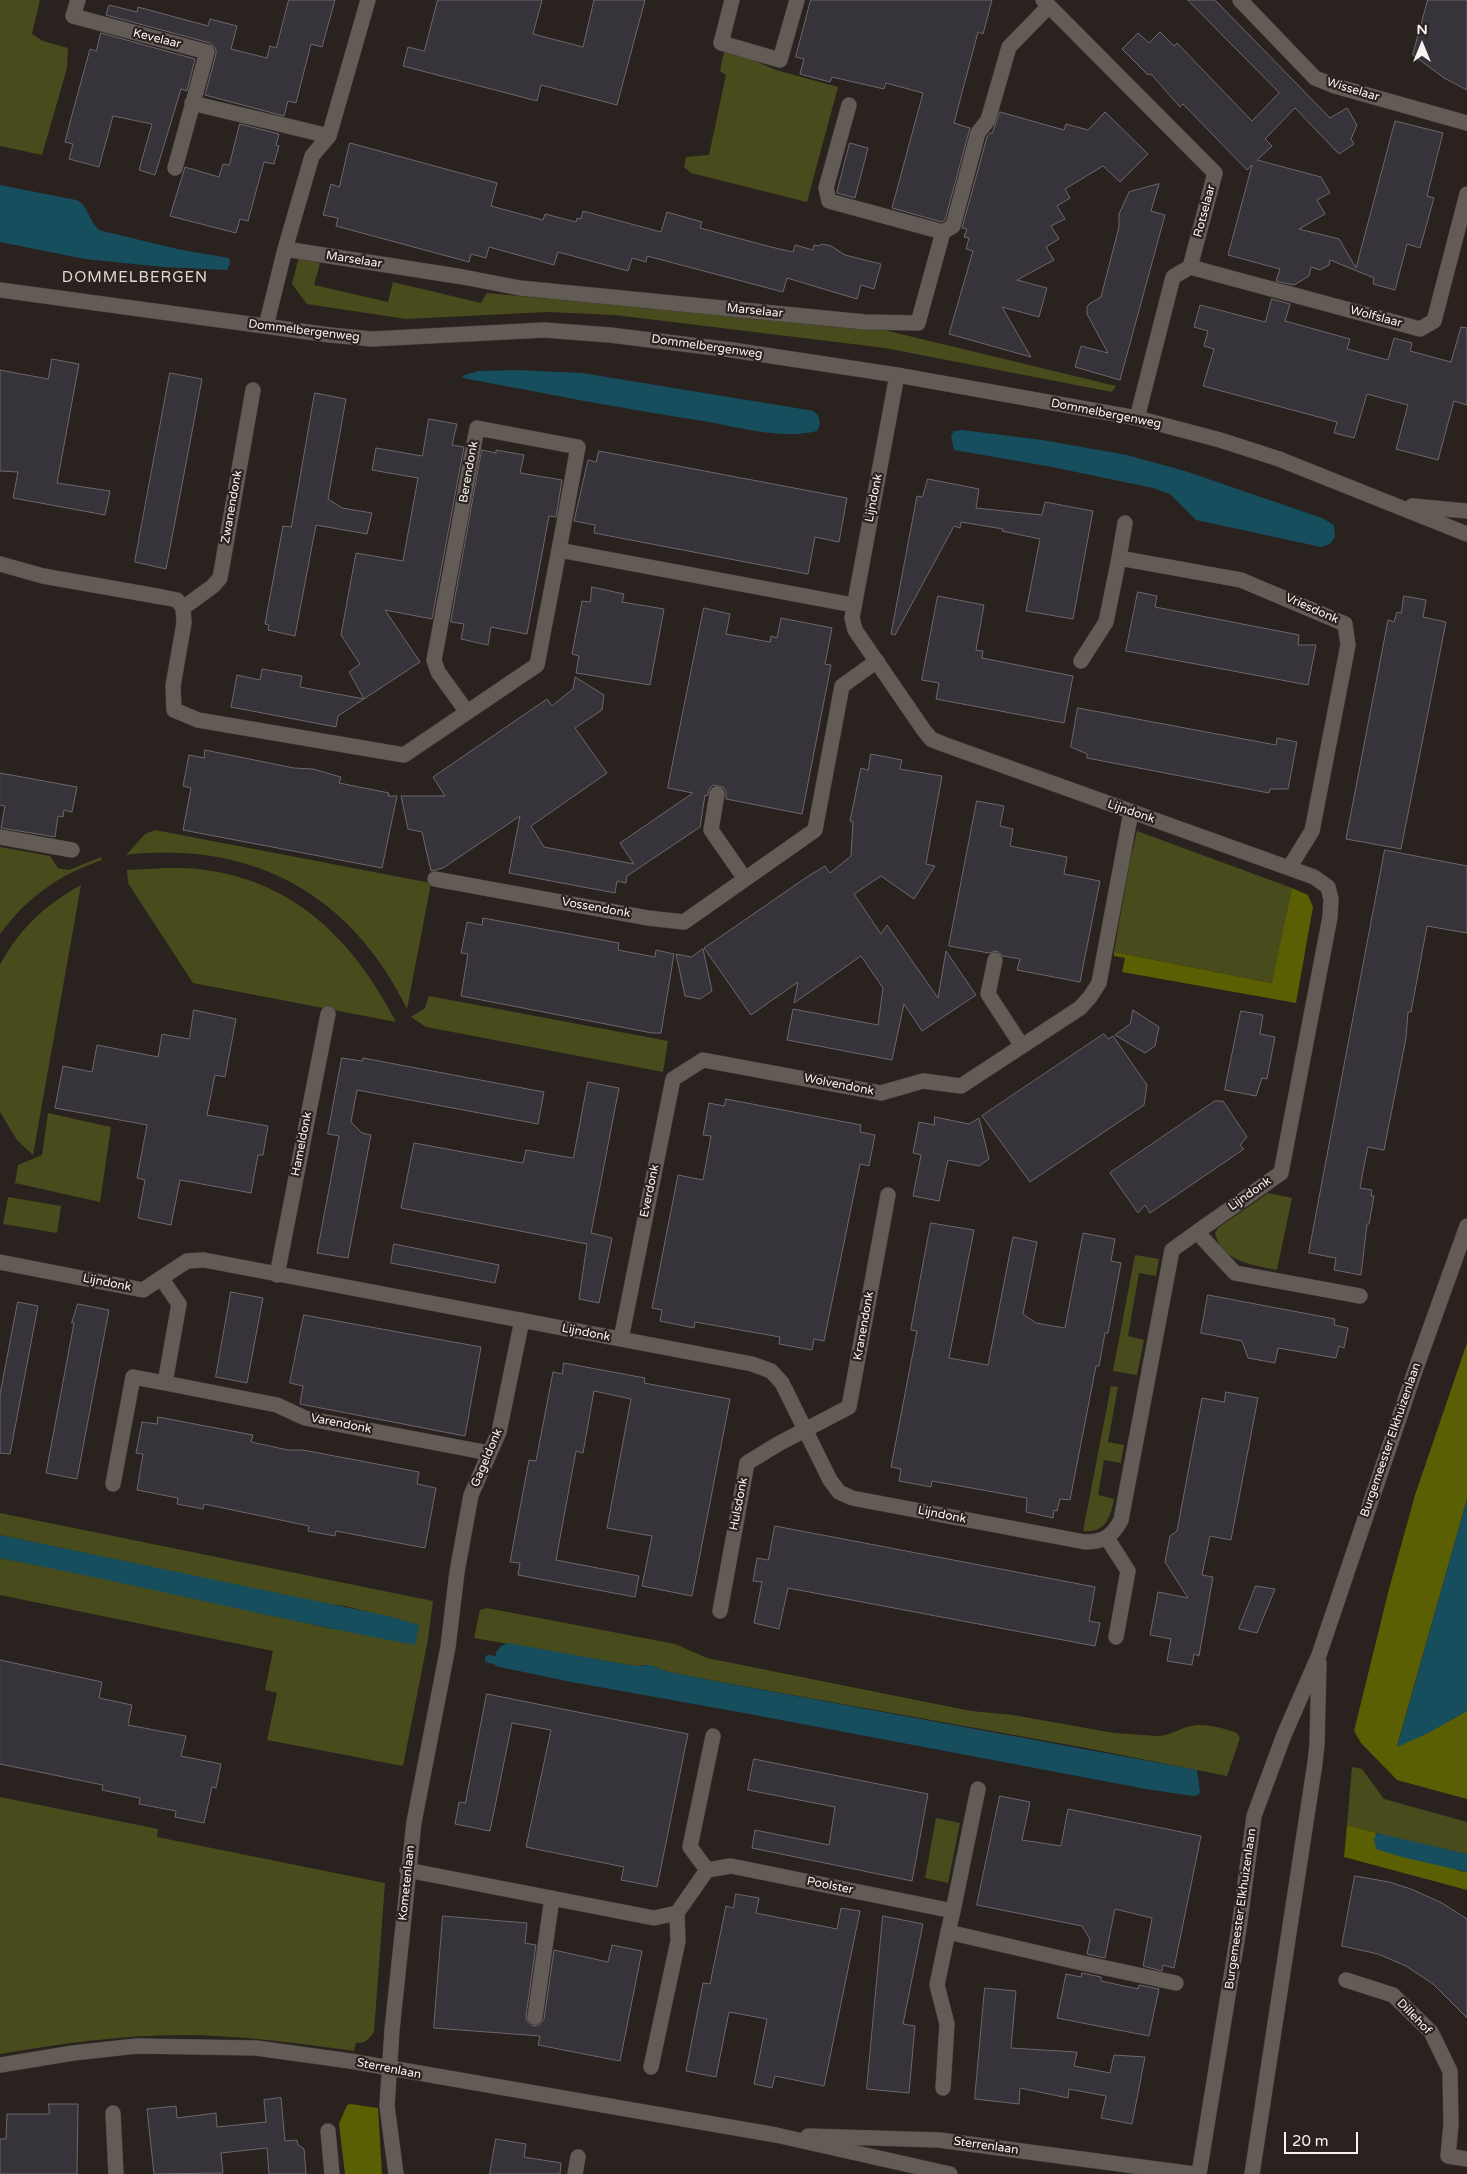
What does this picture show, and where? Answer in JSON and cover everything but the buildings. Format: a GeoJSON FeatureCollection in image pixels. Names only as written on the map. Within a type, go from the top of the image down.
{"type":"FeatureCollection","features":[{"type":"Feature","properties":{"kind":"street","name":"Kevelaar"},"geometry":{"type":"LineString","coordinates":[[78,0],[73,16],[207,52],[175,168]]}},
{"type":"Feature","properties":{"kind":"street"},"geometry":{"type":"LineString","coordinates":[[266,326],[285,249],[312,156],[329,136],[368,0]]}},
{"type":"Feature","properties":{"kind":"street"},"geometry":{"type":"LineString","coordinates":[[732,0],[721,43],[780,60],[797,0]]}},
{"type":"Feature","properties":{"kind":"street","name":"Wisselaar"},"geometry":{"type":"LineString","coordinates":[[1240,0],[1315,78],[1334,86],[1467,123]]}},
{"type":"Feature","properties":{"kind":"street","name":"Marselaar"},"geometry":{"type":"LineString","coordinates":[[285,249],[463,277],[520,288],[865,322],[918,323],[978,132],[988,120],[1009,47],[1046,3]]}},
{"type":"Feature","properties":{"kind":"street","name":"Rotselaar"},"geometry":{"type":"LineString","coordinates":[[1046,3],[1215,172],[1190,267]]}},
{"type":"Feature","properties":{"kind":"street"},"geometry":{"type":"LineString","coordinates":[[192,103],[329,136]]}},
{"type":"Feature","properties":{"kind":"street"},"geometry":{"type":"LineString","coordinates":[[849,105],[826,188],[829,201],[948,229]]}},
{"type":"Feature","properties":{"kind":"street","name":"Wolfslaar"},"geometry":{"type":"LineString","coordinates":[[1190,267],[1420,329],[1434,321],[1467,194]]}},
{"type":"Feature","properties":{"kind":"street"},"geometry":{"type":"LineString","coordinates":[[1137,418],[1173,277],[1190,267]]}},
{"type":"Feature","properties":{"kind":"street","name":"Dommelbergenweg"},"geometry":{"type":"LineString","coordinates":[[0,290],[372,339],[544,330],[610,335],[732,350],[898,376],[1137,418],[1220,440],[1279,459],[1467,534]]}},
{"type":"Feature","properties":{"kind":"street","name":"Lijndonk"},"geometry":{"type":"LineString","coordinates":[[0,1262],[143,1290],[187,1261],[204,1260],[752,1364],[772,1371],[782,1383],[830,1480],[838,1492],[852,1498],[1085,1542],[1098,1542],[1115,1532],[1121,1520],[1172,1250],[1281,1172],[1332,899],[1328,887],[1314,877],[932,739],[923,730],[855,630],[852,618],[853,604],[898,376]]}},
{"type":"Feature","properties":{"kind":"street","name":"Zwanendonk"},"geometry":{"type":"LineString","coordinates":[[183,608],[213,586],[220,578],[253,390]]}},
{"type":"Feature","properties":{"kind":"street","name":"Berendonk"},"geometry":{"type":"LineString","coordinates":[[183,608],[184,623],[173,686],[174,710],[198,720],[404,755],[468,712],[537,665],[578,446],[477,428],[434,660],[438,672],[468,712]]}},
{"type":"Feature","properties":{"kind":"street","name":"Dommelbergenweg"},"geometry":{"type":"LineString","coordinates":[[1398,505],[1467,511]]}},
{"type":"Feature","properties":{"kind":"street"},"geometry":{"type":"LineString","coordinates":[[1081,661],[1106,622],[1125,523]]}},
{"type":"Feature","properties":{"kind":"street"},"geometry":{"type":"LineString","coordinates":[[559,550],[853,604]]}},
{"type":"Feature","properties":{"kind":"street","name":"Vriesdonk"},"geometry":{"type":"LineString","coordinates":[[1119,558],[1241,580],[1345,624],[1348,644],[1312,831],[1288,868]]}},
{"type":"Feature","properties":{"kind":"street"},"geometry":{"type":"LineString","coordinates":[[0,564],[43,576],[177,600],[183,608]]}},
{"type":"Feature","properties":{"kind":"street","name":"Vossendonk"},"geometry":{"type":"LineString","coordinates":[[436,879],[648,918],[684,922],[815,830],[842,686],[877,661]]}},
{"type":"Feature","properties":{"kind":"street"},"geometry":{"type":"LineString","coordinates":[[717,794],[711,830],[745,879]]}},
{"type":"Feature","properties":{"kind":"street","name":"Wolvendonk"},"geometry":{"type":"LineString","coordinates":[[703,1060],[882,1093],[923,1081],[961,1086],[1080,1008],[1099,983],[1131,812]]}},
{"type":"Feature","properties":{"kind":"street"},"geometry":{"type":"LineString","coordinates":[[0,837],[72,850]]}},
{"type":"Feature","properties":{"kind":"street"},"geometry":{"type":"LineString","coordinates":[[996,960],[988,994],[1022,1046]]}},
{"type":"Feature","properties":{"kind":"street","name":"Hameldonk"},"geometry":{"type":"LineString","coordinates":[[277,1275],[328,1014]]}},
{"type":"Feature","properties":{"kind":"street","name":"Everdonk"},"geometry":{"type":"LineString","coordinates":[[621,1339],[673,1079],[703,1060]]}},
{"type":"Feature","properties":{"kind":"street","name":"Kranendonk"},"geometry":{"type":"LineString","coordinates":[[805,1430],[849,1407],[888,1195]]}},
{"type":"Feature","properties":{"kind":"street","name":"Burgemeester Elkhuizenlaan"},"geometry":{"type":"LineString","coordinates":[[1199,2174],[1236,1947],[1254,1816],[1284,1735],[1319,1655],[1416,1368],[1467,1226]]}},
{"type":"Feature","properties":{"kind":"street"},"geometry":{"type":"LineString","coordinates":[[1197,1232],[1235,1273],[1360,1296]]}},
{"type":"Feature","properties":{"kind":"street"},"geometry":{"type":"LineString","coordinates":[[161,1278],[179,1304],[165,1383]]}},
{"type":"Feature","properties":{"kind":"street","name":"Gageldonk"},"geometry":{"type":"LineString","coordinates":[[454,1596],[471,1495],[499,1432],[522,1320]]}},
{"type":"Feature","properties":{"kind":"street","name":"Varendonk"},"geometry":{"type":"LineString","coordinates":[[113,1484],[133,1377],[277,1405],[306,1418],[489,1454]]}},
{"type":"Feature","properties":{"kind":"street","name":"Hulsdonk"},"geometry":{"type":"LineString","coordinates":[[720,1611],[747,1463],[805,1430]]}},
{"type":"Feature","properties":{"kind":"street"},"geometry":{"type":"LineString","coordinates":[[1107,1538],[1128,1571],[1116,1637]]}},
{"type":"Feature","properties":{"kind":"street","name":"Kometenlaan"},"geometry":{"type":"LineString","coordinates":[[396,2174],[387,2106],[407,1870],[414,1822],[448,1647],[454,1596]]}},
{"type":"Feature","properties":{"kind":"street","name":"Burgemeester Elkhuizenlaan"},"geometry":{"type":"LineString","coordinates":[[1252,2174],[1315,1763],[1319,1655]]}},
{"type":"Feature","properties":{"kind":"street"},"geometry":{"type":"LineString","coordinates":[[651,2067],[678,1941],[677,1913],[707,1870],[690,1847],[712,1736]]}},
{"type":"Feature","properties":{"kind":"street"},"geometry":{"type":"LineString","coordinates":[[943,2088],[947,2024],[937,1985],[978,1789]]}},
{"type":"Feature","properties":{"kind":"street","name":"Poolster"},"geometry":{"type":"LineString","coordinates":[[707,1870],[731,1866],[952,1911]]}},
{"type":"Feature","properties":{"kind":"street"},"geometry":{"type":"LineString","coordinates":[[407,1870],[654,1918],[677,1913]]}},
{"type":"Feature","properties":{"kind":"street"},"geometry":{"type":"LineString","coordinates":[[534,2016],[552,1898]]}},
{"type":"Feature","properties":{"kind":"street"},"geometry":{"type":"LineString","coordinates":[[948,1932],[1176,1983]]}},
{"type":"Feature","properties":{"kind":"street","name":"Dillehof"},"geometry":{"type":"LineString","coordinates":[[1346,1980],[1393,1995],[1431,2032],[1450,2071],[1451,2124],[1448,2156],[1467,2159]]}},
{"type":"Feature","properties":{"kind":"street","name":"Sterrenlaan"},"geometry":{"type":"LineString","coordinates":[[0,2065],[73,2053],[136,2046],[256,2048],[390,2068],[776,2135],[950,2174]]}},
{"type":"Feature","properties":{"kind":"street"},"geometry":{"type":"LineString","coordinates":[[113,2113],[116,2174]]}},
{"type":"Feature","properties":{"kind":"street"},"geometry":{"type":"LineString","coordinates":[[328,2131],[332,2174]]}},
{"type":"Feature","properties":{"kind":"street","name":"Sterrenlaan"},"geometry":{"type":"LineString","coordinates":[[776,2135],[939,2140],[1194,2174]]}},
{"type":"Feature","properties":{"kind":"street"},"geometry":{"type":"LineString","coordinates":[[576,2174],[578,2157]]}},
{"type":"Feature","properties":{"kind":"green space"},"geometry":{"type":"Polygon","coordinates":[[[0,0],[40,0],[32,34],[43,41],[68,48],[67,68],[42,155],[0,146],[0,0]]]}},
{"type":"Feature","properties":{"kind":"green space"},"geometry":{"type":"Polygon","coordinates":[[[724,52],[746,57],[776,70],[838,87],[807,202],[691,173],[684,167],[686,157],[709,155],[726,75],[720,71],[724,52]]]}},
{"type":"Feature","properties":{"kind":"green space"},"geometry":{"type":"Polygon","coordinates":[[[299,257],[320,263],[314,285],[388,302],[393,282],[481,303],[487,293],[884,330],[1116,386],[1112,392],[885,348],[615,315],[547,312],[406,319],[307,304],[292,284],[299,257]]]}},
{"type":"Feature","properties":{"kind":"green space"},"geometry":{"type":"Polygon","coordinates":[[[155,830],[431,883],[407,1009],[384,969],[358,935],[327,906],[293,884],[256,867],[215,857],[172,853],[126,855],[145,834],[155,830]]]}},
{"type":"Feature","properties":{"kind":"green space"},"geometry":{"type":"Polygon","coordinates":[[[1137,831],[1292,888],[1273,983],[1114,952],[1137,831]]]}},
{"type":"Feature","properties":{"kind":"green space"},"geometry":{"type":"Polygon","coordinates":[[[0,847],[50,856],[58,868],[69,870],[101,857],[102,860],[72,872],[45,889],[21,909],[0,934],[0,847]]]}},
{"type":"Feature","properties":{"kind":"green space"},"geometry":{"type":"Polygon","coordinates":[[[200,869],[238,877],[268,888],[295,903],[320,921],[342,943],[362,967],[396,1022],[193,983],[128,883],[127,870],[200,869]]]}},
{"type":"Feature","properties":{"kind":"green space"},"geometry":{"type":"Polygon","coordinates":[[[81,885],[33,1155],[17,1140],[0,1112],[0,965],[24,929],[34,919],[56,901],[81,885]]]}},
{"type":"Feature","properties":{"kind":"green space"},"geometry":{"type":"Polygon","coordinates":[[[429,996],[668,1041],[663,1072],[426,1027],[411,1017],[425,1008],[429,996]]]}},
{"type":"Feature","properties":{"kind":"green space"},"geometry":{"type":"Polygon","coordinates":[[[48,1113],[111,1127],[100,1202],[15,1183],[18,1165],[42,1155],[48,1113]]]}},
{"type":"Feature","properties":{"kind":"green space"},"geometry":{"type":"Polygon","coordinates":[[[1268,1193],[1292,1198],[1277,1270],[1248,1264],[1231,1256],[1224,1251],[1215,1233],[1218,1228],[1268,1193]]]}},
{"type":"Feature","properties":{"kind":"green space"},"geometry":{"type":"Polygon","coordinates":[[[8,1197],[61,1206],[57,1233],[3,1224],[8,1197]]]}},
{"type":"Feature","properties":{"kind":"green space"},"geometry":{"type":"Polygon","coordinates":[[[1135,1255],[1159,1259],[1156,1276],[1139,1273],[1128,1336],[1144,1340],[1137,1375],[1113,1371],[1135,1255]]]}},
{"type":"Feature","properties":{"kind":"green space"},"geometry":{"type":"Polygon","coordinates":[[[1111,1386],[1118,1387],[1108,1442],[1124,1445],[1121,1463],[1104,1460],[1098,1495],[1114,1499],[1111,1512],[1102,1527],[1097,1530],[1083,1531],[1111,1386]]]}},
{"type":"Feature","properties":{"kind":"green space"},"geometry":{"type":"Polygon","coordinates":[[[0,1513],[433,1601],[428,1639],[403,1766],[267,1740],[277,1693],[265,1690],[273,1651],[0,1595],[0,1558],[115,1580],[332,1629],[419,1625],[345,1606],[326,1604],[0,1535],[0,1513]]]}},
{"type":"Feature","properties":{"kind":"green space"},"geometry":{"type":"Polygon","coordinates":[[[487,1608],[675,1644],[707,1658],[971,1711],[1013,1715],[1114,1733],[1157,1736],[1169,1734],[1183,1728],[1206,1725],[1237,1733],[1240,1738],[1227,1776],[1081,1747],[720,1682],[669,1672],[650,1665],[635,1666],[474,1638],[480,1610],[487,1608]]]}},
{"type":"Feature","properties":{"kind":"green space"},"geometry":{"type":"Polygon","coordinates":[[[1352,1767],[1362,1769],[1384,1799],[1467,1822],[1467,1854],[1347,1825],[1352,1767]]]}},
{"type":"Feature","properties":{"kind":"green space"},"geometry":{"type":"Polygon","coordinates":[[[0,1797],[158,1829],[157,1837],[385,1883],[374,2032],[367,2040],[356,2043],[354,2051],[246,2038],[203,2035],[158,2035],[113,2038],[0,2054],[0,1797]]]}},
{"type":"Feature","properties":{"kind":"green space"},"geometry":{"type":"Polygon","coordinates":[[[936,1818],[960,1823],[948,1883],[925,1878],[936,1818]]]}},
{"type":"Feature","properties":{"kind":"shaded area"},"geometry":{"type":"Polygon","coordinates":[[[1292,888],[1308,895],[1313,907],[1296,1003],[1122,972],[1125,958],[1114,956],[1114,952],[1272,983],[1292,888]]]}},
{"type":"Feature","properties":{"kind":"shaded area"},"geometry":{"type":"Polygon","coordinates":[[[1467,1343],[1467,1499],[1397,1746],[1426,1734],[1467,1711],[1467,1799],[1397,1780],[1361,1743],[1354,1731],[1389,1589],[1415,1495],[1467,1343]]]}},
{"type":"Feature","properties":{"kind":"shaded area"},"geometry":{"type":"Polygon","coordinates":[[[1347,1825],[1377,1833],[1375,1834],[1460,1871],[1467,1872],[1467,1890],[1344,1857],[1347,1825]]]}},
{"type":"Feature","properties":{"kind":"shaded area"},"geometry":{"type":"Polygon","coordinates":[[[347,2105],[378,2108],[382,2174],[345,2174],[339,2124],[347,2105]]]}},
{"type":"Feature","properties":{"kind":"water"},"geometry":{"type":"Polygon","coordinates":[[[0,185],[76,200],[84,206],[94,224],[102,231],[182,250],[229,258],[230,264],[227,270],[163,267],[85,259],[0,242],[0,185]]]}},
{"type":"Feature","properties":{"kind":"water"},"geometry":{"type":"Polygon","coordinates":[[[517,370],[582,373],[802,409],[813,411],[818,415],[820,424],[817,431],[803,433],[760,432],[553,395],[463,378],[462,376],[478,371],[517,370]]]}},
{"type":"Feature","properties":{"kind":"water"},"geometry":{"type":"Polygon","coordinates":[[[962,430],[1042,440],[1127,455],[1185,471],[1322,518],[1334,525],[1335,537],[1330,544],[1321,547],[1196,520],[1170,494],[1153,488],[1052,467],[954,450],[951,436],[954,431],[962,430]]]}},
{"type":"Feature","properties":{"kind":"water"},"geometry":{"type":"Polygon","coordinates":[[[1467,1499],[1467,1711],[1426,1734],[1397,1747],[1467,1499]]]}},
{"type":"Feature","properties":{"kind":"water"},"geometry":{"type":"Polygon","coordinates":[[[0,1535],[388,1616],[419,1625],[415,1645],[0,1558],[0,1535]]]}},
{"type":"Feature","properties":{"kind":"water"},"geometry":{"type":"Polygon","coordinates":[[[508,1643],[635,1666],[650,1665],[669,1672],[720,1682],[1197,1770],[1200,1792],[1198,1795],[1193,1796],[1146,1789],[571,1682],[495,1666],[496,1652],[501,1646],[508,1643]]]}},
{"type":"Feature","properties":{"kind":"water"},"geometry":{"type":"Polygon","coordinates":[[[1377,1833],[1467,1854],[1467,1872],[1376,1849],[1374,1839],[1377,1833]]]}},
{"type":"Feature","properties":{"kind":"waterway"},"geometry":{"type":"LineString","coordinates":[[489,1659],[503,1662]]}},
{"type":"Feature","properties":{"kind":"district","name":"DOMMELBERGEN"},"geometry":{"type":"Point","coordinates":[135,278]}}]}
